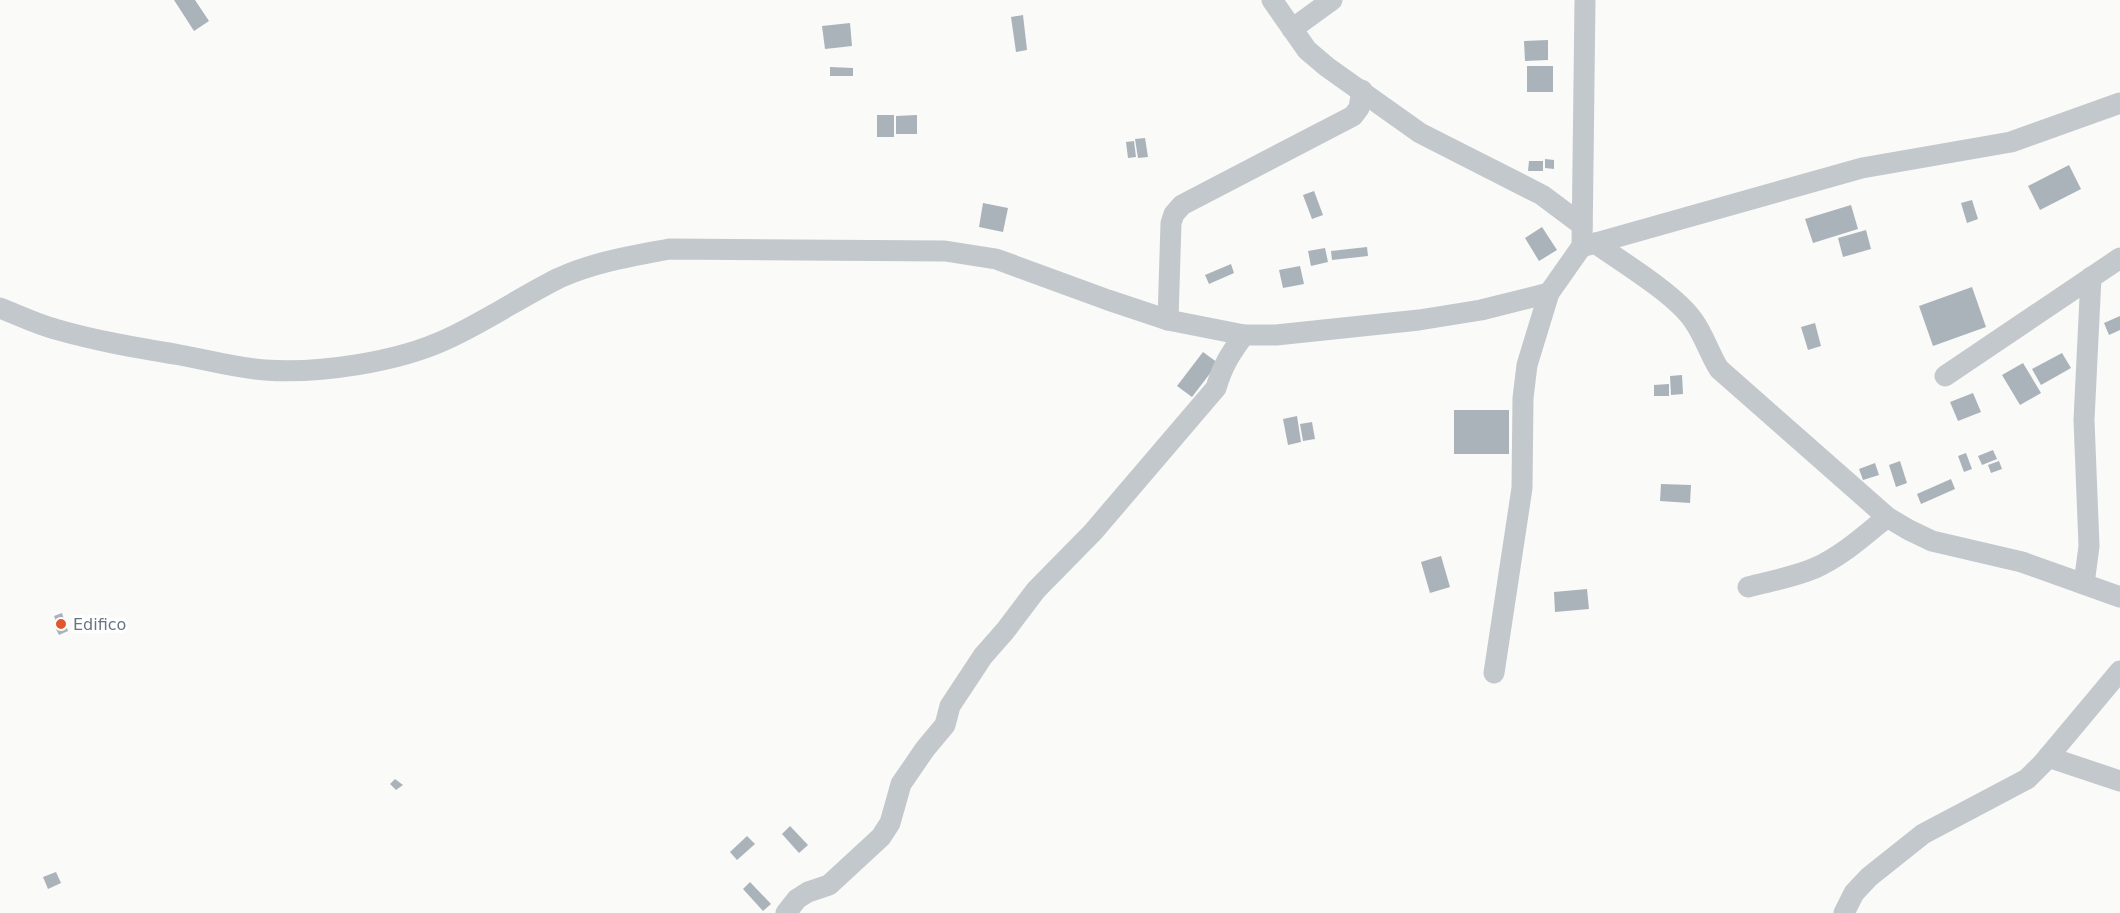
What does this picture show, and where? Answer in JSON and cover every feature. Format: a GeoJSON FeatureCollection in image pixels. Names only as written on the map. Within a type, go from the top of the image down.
{"type":"FeatureCollection","features":[{"type":"Feature","properties":{"kind":"street"},"geometry":{"type":"LineString","coordinates":[[1272,0],[1307,50],[1327,67],[1420,134],[1542,195],[1582,225]]}},
{"type":"Feature","properties":{"kind":"street"},"geometry":{"type":"LineString","coordinates":[[1292,29],[1332,0]]}},
{"type":"Feature","properties":{"kind":"street"},"geometry":{"type":"LineString","coordinates":[[1585,0],[1582,225],[1589,245],[1672,299],[1693,319],[1709,354],[1719,369],[1887,517],[1932,541],[2022,562],[2120,597]]}},
{"type":"Feature","properties":{"kind":"street"},"geometry":{"type":"LineString","coordinates":[[1168,320],[1171,223],[1174,214],[1182,205],[1353,116],[1359,108],[1362,90]]}},
{"type":"Feature","properties":{"kind":"street"},"geometry":{"type":"LineString","coordinates":[[1494,673],[1522,488],[1523,398],[1527,365],[1549,294],[1589,245],[1863,168],[2011,142],[2120,103]]}},
{"type":"Feature","properties":{"kind":"street"},"geometry":{"type":"LineString","coordinates":[[0,308],[53,329],[106,343],[238,367],[306,370],[404,355],[446,340],[560,278],[589,267],[669,249],[945,251],[996,259],[1168,320],[1244,335],[1276,335],[1419,320],[1481,310],[1549,294]]}},
{"type":"Feature","properties":{"kind":"street"},"geometry":{"type":"LineString","coordinates":[[1945,376],[2120,258]]}},
{"type":"Feature","properties":{"kind":"street"},"geometry":{"type":"LineString","coordinates":[[2084,584],[2089,546],[2084,420],[2091,277]]}},
{"type":"Feature","properties":{"kind":"street"},"geometry":{"type":"LineString","coordinates":[[786,913],[796,899],[829,885],[881,837],[890,823],[901,784],[925,748],[945,725],[950,706],[982,656],[1005,631],[1036,590],[1093,532],[1216,388],[1228,355],[1244,335]]}},
{"type":"Feature","properties":{"kind":"street"},"geometry":{"type":"LineString","coordinates":[[1749,587],[1802,574],[1818,567],[1858,541],[1887,517]]}},
{"type":"Feature","properties":{"kind":"street"},"geometry":{"type":"LineString","coordinates":[[1844,913],[1854,893],[1869,877],[1923,834],[2021,783],[2048,757],[2120,671]]}},
{"type":"Feature","properties":{"kind":"street"},"geometry":{"type":"LineString","coordinates":[[2048,757],[2120,781]]}},
{"type":"Feature","properties":{"kind":"building"},"geometry":{"type":"Polygon","coordinates":[[[174,0],[195,0],[209,21],[194,31],[174,0]]]}},
{"type":"Feature","properties":{"kind":"building"},"geometry":{"type":"Polygon","coordinates":[[[1023,15],[1027,50],[1016,52],[1011,17],[1023,15]]]}},
{"type":"Feature","properties":{"kind":"building"},"geometry":{"type":"Polygon","coordinates":[[[850,23],[852,46],[825,49],[822,26],[850,23]]]}},
{"type":"Feature","properties":{"kind":"building"},"geometry":{"type":"Polygon","coordinates":[[[1548,40],[1548,60],[1525,61],[1524,41],[1548,40]]]}},
{"type":"Feature","properties":{"kind":"building"},"geometry":{"type":"Polygon","coordinates":[[[1527,66],[1553,66],[1553,92],[1527,92],[1527,66]]]}},
{"type":"Feature","properties":{"kind":"building"},"geometry":{"type":"Polygon","coordinates":[[[830,67],[853,68],[853,76],[830,76],[830,67]]]}},
{"type":"Feature","properties":{"kind":"building"},"geometry":{"type":"Polygon","coordinates":[[[877,115],[894,115],[894,137],[877,137],[877,115]]]}},
{"type":"Feature","properties":{"kind":"building"},"geometry":{"type":"Polygon","coordinates":[[[917,115],[917,134],[896,134],[896,116],[917,115]]]}},
{"type":"Feature","properties":{"kind":"building"},"geometry":{"type":"Polygon","coordinates":[[[1145,138],[1148,157],[1138,158],[1135,139],[1145,138]]]}},
{"type":"Feature","properties":{"kind":"building"},"geometry":{"type":"Polygon","coordinates":[[[1134,141],[1136,157],[1128,158],[1126,142],[1134,141]]]}},
{"type":"Feature","properties":{"kind":"building"},"geometry":{"type":"Polygon","coordinates":[[[1545,159],[1554,160],[1554,169],[1545,168],[1545,159]]]}},
{"type":"Feature","properties":{"kind":"building"},"geometry":{"type":"Polygon","coordinates":[[[1529,161],[1543,161],[1543,171],[1528,171],[1529,161]]]}},
{"type":"Feature","properties":{"kind":"building"},"geometry":{"type":"Polygon","coordinates":[[[2069,165],[2081,189],[2040,210],[2028,186],[2069,165]]]}},
{"type":"Feature","properties":{"kind":"building"},"geometry":{"type":"Polygon","coordinates":[[[1314,191],[1323,215],[1312,219],[1303,195],[1314,191]]]}},
{"type":"Feature","properties":{"kind":"building"},"geometry":{"type":"Polygon","coordinates":[[[1972,200],[1978,219],[1967,223],[1961,203],[1972,200]]]}},
{"type":"Feature","properties":{"kind":"building"},"geometry":{"type":"Polygon","coordinates":[[[983,203],[1008,208],[1003,232],[979,227],[983,203]]]}},
{"type":"Feature","properties":{"kind":"building"},"geometry":{"type":"Polygon","coordinates":[[[1851,205],[1858,229],[1813,243],[1805,219],[1851,205]]]}},
{"type":"Feature","properties":{"kind":"building"},"geometry":{"type":"Polygon","coordinates":[[[1542,227],[1557,250],[1539,261],[1525,238],[1542,227]]]}},
{"type":"Feature","properties":{"kind":"building"},"geometry":{"type":"Polygon","coordinates":[[[1866,230],[1871,249],[1843,257],[1838,238],[1866,230]]]}},
{"type":"Feature","properties":{"kind":"building"},"geometry":{"type":"Polygon","coordinates":[[[1367,247],[1368,256],[1332,260],[1331,251],[1367,247]]]}},
{"type":"Feature","properties":{"kind":"building"},"geometry":{"type":"Polygon","coordinates":[[[1325,248],[1328,262],[1311,266],[1308,251],[1325,248]]]}},
{"type":"Feature","properties":{"kind":"building"},"geometry":{"type":"Polygon","coordinates":[[[1231,264],[1234,273],[1209,284],[1205,275],[1231,264]]]}},
{"type":"Feature","properties":{"kind":"building"},"geometry":{"type":"Polygon","coordinates":[[[1300,266],[1304,284],[1283,288],[1279,270],[1300,266]]]}},
{"type":"Feature","properties":{"kind":"building"},"geometry":{"type":"Polygon","coordinates":[[[1972,287],[1986,327],[1933,346],[1919,306],[1972,287]]]}},
{"type":"Feature","properties":{"kind":"building"},"geometry":{"type":"Polygon","coordinates":[[[2120,316],[2120,330],[2109,335],[2104,323],[2120,316]]]}},
{"type":"Feature","properties":{"kind":"building"},"geometry":{"type":"Polygon","coordinates":[[[1815,323],[1821,346],[1808,350],[1801,327],[1815,323]]]}},
{"type":"Feature","properties":{"kind":"building"},"geometry":{"type":"Polygon","coordinates":[[[1203,352],[1218,363],[1192,397],[1177,386],[1203,352]]]}},
{"type":"Feature","properties":{"kind":"building"},"geometry":{"type":"Polygon","coordinates":[[[2062,353],[2071,368],[2041,385],[2032,369],[2062,353]]]}},
{"type":"Feature","properties":{"kind":"building"},"geometry":{"type":"Polygon","coordinates":[[[2023,363],[2041,393],[2020,405],[2002,375],[2023,363]]]}},
{"type":"Feature","properties":{"kind":"building"},"geometry":{"type":"Polygon","coordinates":[[[1682,375],[1683,394],[1671,395],[1670,376],[1682,375]]]}},
{"type":"Feature","properties":{"kind":"building"},"geometry":{"type":"Polygon","coordinates":[[[1669,384],[1669,396],[1654,396],[1654,385],[1669,384]]]}},
{"type":"Feature","properties":{"kind":"building"},"geometry":{"type":"Polygon","coordinates":[[[1973,393],[1981,412],[1958,421],[1950,402],[1973,393]]]}},
{"type":"Feature","properties":{"kind":"building"},"geometry":{"type":"Polygon","coordinates":[[[1454,410],[1509,410],[1509,454],[1454,454],[1454,410]]]}},
{"type":"Feature","properties":{"kind":"building"},"geometry":{"type":"Polygon","coordinates":[[[1297,416],[1301,442],[1288,445],[1283,419],[1297,416]]]}},
{"type":"Feature","properties":{"kind":"building"},"geometry":{"type":"Polygon","coordinates":[[[1312,422],[1315,439],[1303,441],[1300,424],[1312,422]]]}},
{"type":"Feature","properties":{"kind":"building"},"geometry":{"type":"Polygon","coordinates":[[[1993,450],[1997,459],[1982,465],[1978,456],[1993,450]]]}},
{"type":"Feature","properties":{"kind":"building"},"geometry":{"type":"Polygon","coordinates":[[[1966,453],[1972,469],[1964,472],[1958,456],[1966,453]]]}},
{"type":"Feature","properties":{"kind":"building"},"geometry":{"type":"Polygon","coordinates":[[[1900,461],[1907,483],[1896,487],[1889,465],[1900,461]]]}},
{"type":"Feature","properties":{"kind":"building"},"geometry":{"type":"Polygon","coordinates":[[[1999,461],[2002,469],[1991,473],[1988,465],[1999,461]]]}},
{"type":"Feature","properties":{"kind":"building"},"geometry":{"type":"Polygon","coordinates":[[[1875,463],[1879,475],[1863,480],[1859,469],[1875,463]]]}},
{"type":"Feature","properties":{"kind":"building"},"geometry":{"type":"Polygon","coordinates":[[[1951,479],[1955,489],[1921,504],[1917,494],[1951,479]]]}},
{"type":"Feature","properties":{"kind":"building"},"geometry":{"type":"Polygon","coordinates":[[[1661,484],[1691,485],[1690,503],[1660,501],[1661,484]]]}},
{"type":"Feature","properties":{"kind":"building"},"geometry":{"type":"Polygon","coordinates":[[[1441,556],[1450,587],[1430,593],[1421,562],[1441,556]]]}},
{"type":"Feature","properties":{"kind":"building"},"geometry":{"type":"Polygon","coordinates":[[[1587,589],[1589,609],[1555,612],[1554,592],[1587,589]]]}},
{"type":"Feature","properties":{"kind":"building","name":"Edifico"},"geometry":{"type":"Polygon","coordinates":[[[62,613],[68,631],[59,635],[54,625],[57,624],[54,616],[62,613]]]}},
{"type":"Feature","properties":{"kind":"building"},"geometry":{"type":"Polygon","coordinates":[[[395,779],[403,785],[396,790],[390,784],[395,779]]]}},
{"type":"Feature","properties":{"kind":"building"},"geometry":{"type":"Polygon","coordinates":[[[790,826],[808,845],[799,853],[782,834],[790,826]]]}},
{"type":"Feature","properties":{"kind":"building"},"geometry":{"type":"Polygon","coordinates":[[[747,836],[755,844],[737,860],[730,852],[747,836]]]}},
{"type":"Feature","properties":{"kind":"building"},"geometry":{"type":"Polygon","coordinates":[[[56,872],[61,883],[48,889],[43,877],[56,872]]]}},
{"type":"Feature","properties":{"kind":"building"},"geometry":{"type":"Polygon","coordinates":[[[750,882],[771,904],[763,911],[743,889],[750,882]]]}},
{"type":"Feature","properties":{"kind":"place","name":"Edifico"},"geometry":{"type":"Point","coordinates":[61,624]}}]}
